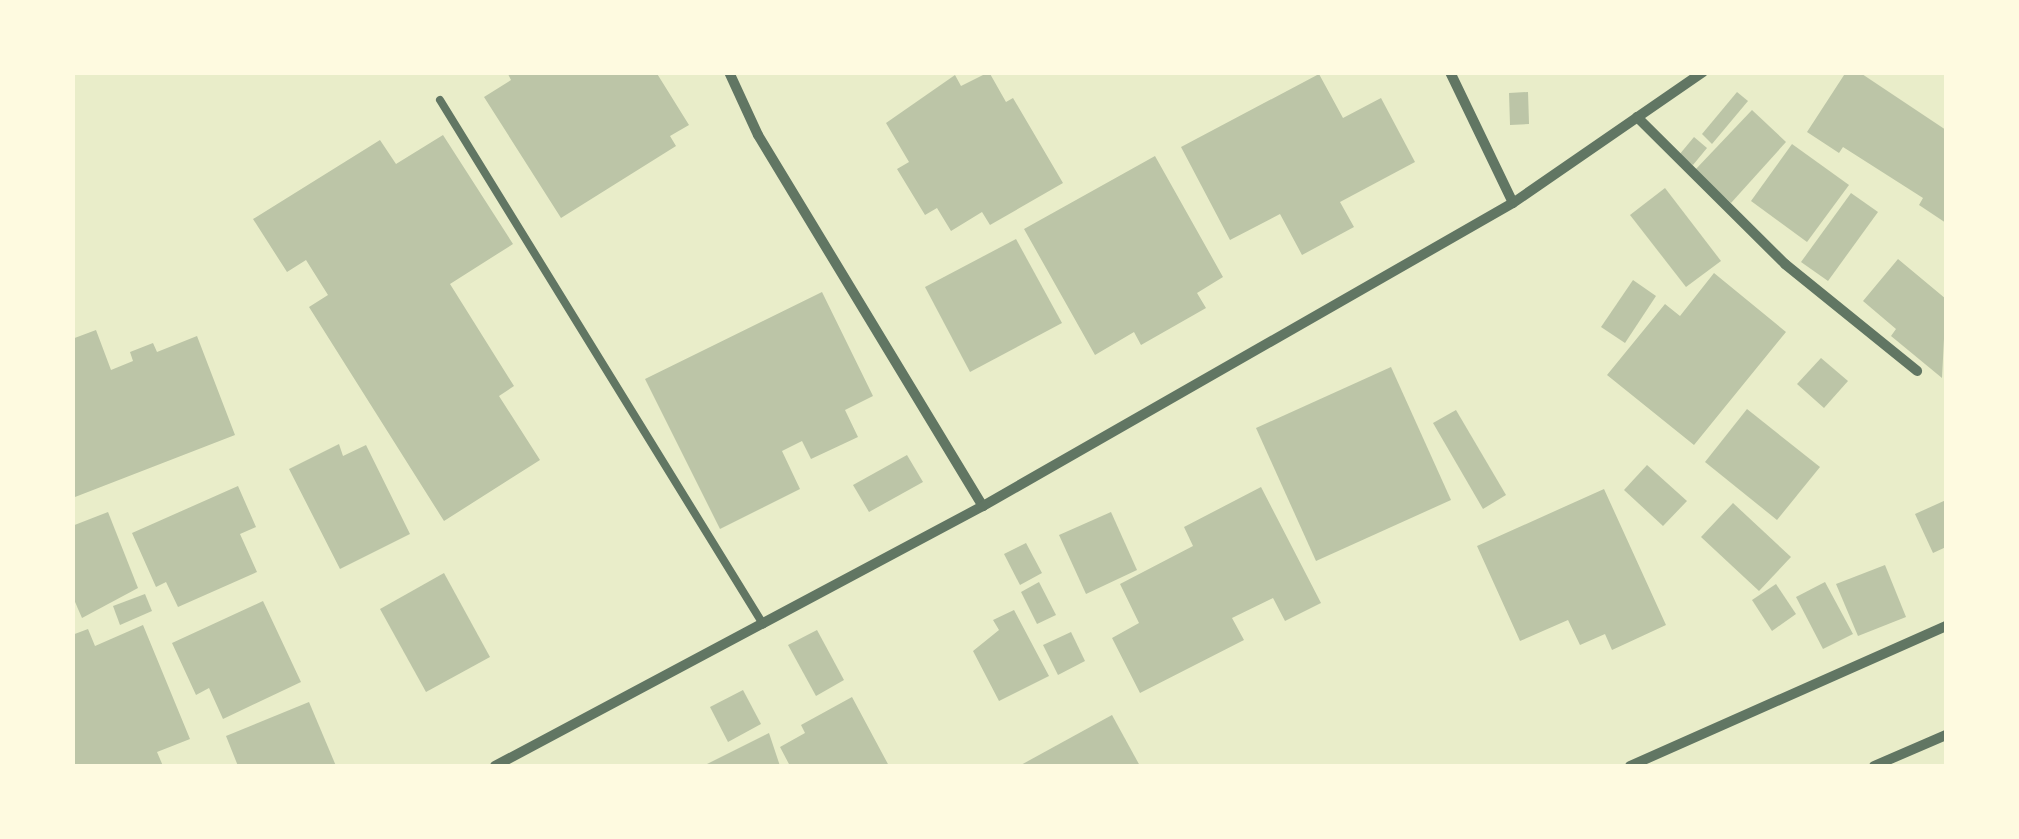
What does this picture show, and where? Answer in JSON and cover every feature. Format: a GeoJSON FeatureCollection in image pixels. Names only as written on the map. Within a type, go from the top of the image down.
{"type":"FeatureCollection","features":[{"type":"Feature","properties":{"kind":"street"},"geometry":{"type":"LineString","coordinates":[[729,72],[758,134],[983,506]]}},
{"type":"Feature","properties":{"kind":"street"},"geometry":{"type":"LineString","coordinates":[[1450,72],[1513,202]]}},
{"type":"Feature","properties":{"kind":"street"},"geometry":{"type":"LineString","coordinates":[[495,766],[983,506],[1513,202],[1703,72]]}},
{"type":"Feature","properties":{"kind":"street"},"geometry":{"type":"LineString","coordinates":[[1637,118],[1785,264],[1917,371]]}},
{"type":"Feature","properties":{"kind":"street"},"geometry":{"type":"LineString","coordinates":[[1630,766],[1946,626]]}},
{"type":"Feature","properties":{"kind":"street"},"geometry":{"type":"LineString","coordinates":[[1874,766],[1946,735]]}},
{"type":"Feature","properties":{"kind":"lane"},"geometry":{"type":"LineString","coordinates":[[440,100],[763,624]]}},
{"type":"Feature","properties":{"kind":"building"},"geometry":{"type":"Polygon","coordinates":[[[507,72],[656,72],[689,125],[670,136],[676,146],[561,218],[484,97],[511,80],[507,72]]]}},
{"type":"Feature","properties":{"kind":"building"},"geometry":{"type":"Polygon","coordinates":[[[989,72],[1006,102],[1013,98],[1063,183],[990,225],[982,212],[951,231],[937,208],[925,215],[897,169],[909,162],[886,123],[955,75],[961,86],[989,72]]]}},
{"type":"Feature","properties":{"kind":"building"},"geometry":{"type":"Polygon","coordinates":[[[1846,72],[1859,72],[1946,130],[1946,223],[1919,205],[1923,198],[1843,147],[1839,153],[1807,132],[1846,72]]]}},
{"type":"Feature","properties":{"kind":"building"},"geometry":{"type":"Polygon","coordinates":[[[1319,74],[1343,118],[1381,98],[1415,162],[1340,202],[1354,227],[1302,255],[1280,214],[1230,240],[1181,147],[1319,74]]]}},
{"type":"Feature","properties":{"kind":"building"},"geometry":{"type":"Polygon","coordinates":[[[1528,92],[1529,124],[1510,125],[1509,93],[1528,92]]]}},
{"type":"Feature","properties":{"kind":"building"},"geometry":{"type":"Polygon","coordinates":[[[1737,92],[1748,101],[1712,144],[1702,134],[1737,92]]]}},
{"type":"Feature","properties":{"kind":"building"},"geometry":{"type":"Polygon","coordinates":[[[1752,110],[1786,142],[1731,203],[1695,170],[1752,110]]]}},
{"type":"Feature","properties":{"kind":"building"},"geometry":{"type":"Polygon","coordinates":[[[443,135],[513,244],[450,284],[514,386],[499,396],[540,460],[444,521],[309,307],[328,295],[306,260],[287,272],[253,219],[380,140],[396,164],[443,135]]]}},
{"type":"Feature","properties":{"kind":"building"},"geometry":{"type":"Polygon","coordinates":[[[1694,137],[1707,148],[1693,165],[1679,155],[1694,137]]]}},
{"type":"Feature","properties":{"kind":"building"},"geometry":{"type":"Polygon","coordinates":[[[1792,144],[1849,185],[1807,242],[1751,201],[1792,144]]]}},
{"type":"Feature","properties":{"kind":"building"},"geometry":{"type":"Polygon","coordinates":[[[1155,156],[1223,277],[1197,293],[1206,308],[1141,345],[1134,332],[1095,355],[1024,229],[1155,156]]]}},
{"type":"Feature","properties":{"kind":"building"},"geometry":{"type":"Polygon","coordinates":[[[1665,188],[1721,261],[1686,287],[1630,215],[1665,188]]]}},
{"type":"Feature","properties":{"kind":"building"},"geometry":{"type":"Polygon","coordinates":[[[1851,193],[1878,212],[1828,281],[1801,262],[1851,193]]]}},
{"type":"Feature","properties":{"kind":"building"},"geometry":{"type":"Polygon","coordinates":[[[1016,239],[1062,323],[970,372],[925,287],[1016,239]]]}},
{"type":"Feature","properties":{"kind":"building"},"geometry":{"type":"Polygon","coordinates":[[[1898,259],[1946,299],[1942,378],[1891,336],[1896,329],[1863,301],[1898,259]]]}},
{"type":"Feature","properties":{"kind":"building"},"geometry":{"type":"Polygon","coordinates":[[[1714,273],[1786,332],[1694,445],[1607,375],[1665,304],[1680,316],[1714,273]]]}},
{"type":"Feature","properties":{"kind":"building"},"geometry":{"type":"Polygon","coordinates":[[[1633,280],[1656,296],[1625,343],[1601,327],[1633,280]]]}},
{"type":"Feature","properties":{"kind":"building"},"geometry":{"type":"Polygon","coordinates":[[[822,292],[873,396],[845,410],[858,437],[811,459],[802,441],[782,451],[800,489],[720,529],[645,379],[822,292]]]}},
{"type":"Feature","properties":{"kind":"building"},"geometry":{"type":"Polygon","coordinates":[[[96,330],[111,370],[133,361],[130,352],[153,343],[157,352],[197,336],[235,435],[75,497],[72,339],[96,330]]]}},
{"type":"Feature","properties":{"kind":"building"},"geometry":{"type":"Polygon","coordinates":[[[1821,358],[1848,381],[1824,408],[1797,384],[1821,358]]]}},
{"type":"Feature","properties":{"kind":"building"},"geometry":{"type":"Polygon","coordinates":[[[1391,367],[1451,500],[1316,561],[1256,428],[1391,367]]]}},
{"type":"Feature","properties":{"kind":"building"},"geometry":{"type":"Polygon","coordinates":[[[1747,409],[1820,467],[1777,520],[1705,462],[1747,409]]]}},
{"type":"Feature","properties":{"kind":"building"},"geometry":{"type":"Polygon","coordinates":[[[1456,410],[1506,495],[1483,509],[1433,423],[1456,410]]]}},
{"type":"Feature","properties":{"kind":"building"},"geometry":{"type":"Polygon","coordinates":[[[339,444],[343,456],[366,445],[410,534],[340,569],[289,469],[339,444]]]}},
{"type":"Feature","properties":{"kind":"building"},"geometry":{"type":"Polygon","coordinates":[[[907,455],[923,482],[869,512],[853,485],[907,455]]]}},
{"type":"Feature","properties":{"kind":"building"},"geometry":{"type":"Polygon","coordinates":[[[1647,465],[1687,501],[1663,526],[1624,490],[1647,465]]]}},
{"type":"Feature","properties":{"kind":"building"},"geometry":{"type":"Polygon","coordinates":[[[238,486],[256,527],[240,534],[257,572],[178,607],[166,582],[156,587],[132,533],[238,486]]]}},
{"type":"Feature","properties":{"kind":"building"},"geometry":{"type":"Polygon","coordinates":[[[1261,487],[1321,603],[1285,621],[1273,598],[1232,618],[1244,640],[1140,693],[1112,638],[1139,623],[1120,584],[1193,546],[1184,527],[1261,487]]]}},
{"type":"Feature","properties":{"kind":"building"},"geometry":{"type":"Polygon","coordinates":[[[1604,489],[1666,625],[1612,650],[1605,634],[1580,645],[1568,620],[1520,641],[1477,546],[1604,489]]]}},
{"type":"Feature","properties":{"kind":"building"},"geometry":{"type":"Polygon","coordinates":[[[1946,500],[1946,547],[1933,553],[1915,514],[1946,500]]]}},
{"type":"Feature","properties":{"kind":"building"},"geometry":{"type":"Polygon","coordinates":[[[1733,503],[1791,557],[1759,591],[1701,537],[1733,503]]]}},
{"type":"Feature","properties":{"kind":"building"},"geometry":{"type":"Polygon","coordinates":[[[108,512],[138,588],[82,618],[72,595],[72,526],[108,512]]]}},
{"type":"Feature","properties":{"kind":"building"},"geometry":{"type":"Polygon","coordinates":[[[1111,512],[1137,570],[1086,594],[1059,535],[1111,512]]]}},
{"type":"Feature","properties":{"kind":"building"},"geometry":{"type":"Polygon","coordinates":[[[1026,543],[1042,573],[1020,585],[1004,554],[1026,543]]]}},
{"type":"Feature","properties":{"kind":"building"},"geometry":{"type":"Polygon","coordinates":[[[1885,565],[1906,617],[1858,636],[1836,584],[1885,565]]]}},
{"type":"Feature","properties":{"kind":"building"},"geometry":{"type":"Polygon","coordinates":[[[444,573],[490,657],[426,692],[380,609],[444,573]]]}},
{"type":"Feature","properties":{"kind":"building"},"geometry":{"type":"Polygon","coordinates":[[[1039,582],[1056,615],[1037,624],[1021,592],[1039,582]]]}},
{"type":"Feature","properties":{"kind":"building"},"geometry":{"type":"Polygon","coordinates":[[[1825,582],[1853,634],[1823,649],[1796,597],[1825,582]]]}},
{"type":"Feature","properties":{"kind":"building"},"geometry":{"type":"Polygon","coordinates":[[[1776,584],[1796,614],[1772,631],[1752,600],[1776,584]]]}},
{"type":"Feature","properties":{"kind":"building"},"geometry":{"type":"Polygon","coordinates":[[[145,594],[152,611],[120,625],[113,606],[145,594]]]}},
{"type":"Feature","properties":{"kind":"building"},"geometry":{"type":"Polygon","coordinates":[[[263,601],[301,682],[223,719],[209,688],[196,695],[172,643],[263,601]]]}},
{"type":"Feature","properties":{"kind":"building"},"geometry":{"type":"Polygon","coordinates":[[[1014,610],[1049,676],[999,701],[973,651],[999,630],[993,620],[1014,610]]]}},
{"type":"Feature","properties":{"kind":"building"},"geometry":{"type":"Polygon","coordinates":[[[143,625],[190,739],[157,752],[163,766],[72,766],[72,635],[88,629],[95,646],[143,625]]]}},
{"type":"Feature","properties":{"kind":"building"},"geometry":{"type":"Polygon","coordinates":[[[817,630],[844,680],[816,696],[788,645],[817,630]]]}},
{"type":"Feature","properties":{"kind":"building"},"geometry":{"type":"Polygon","coordinates":[[[1071,632],[1085,661],[1058,675],[1043,645],[1071,632]]]}},
{"type":"Feature","properties":{"kind":"building"},"geometry":{"type":"Polygon","coordinates":[[[743,690],[761,724],[728,742],[710,707],[743,690]]]}},
{"type":"Feature","properties":{"kind":"building"},"geometry":{"type":"Polygon","coordinates":[[[852,697],[889,766],[790,766],[780,747],[805,733],[801,725],[852,697]]]}},
{"type":"Feature","properties":{"kind":"building"},"geometry":{"type":"Polygon","coordinates":[[[309,702],[336,766],[238,766],[226,736],[309,702]]]}},
{"type":"Feature","properties":{"kind":"building"},"geometry":{"type":"Polygon","coordinates":[[[1112,715],[1140,766],[1019,766],[1112,715]]]}},
{"type":"Feature","properties":{"kind":"building"},"geometry":{"type":"Polygon","coordinates":[[[769,733],[780,766],[703,766],[769,733]]]}}]}
